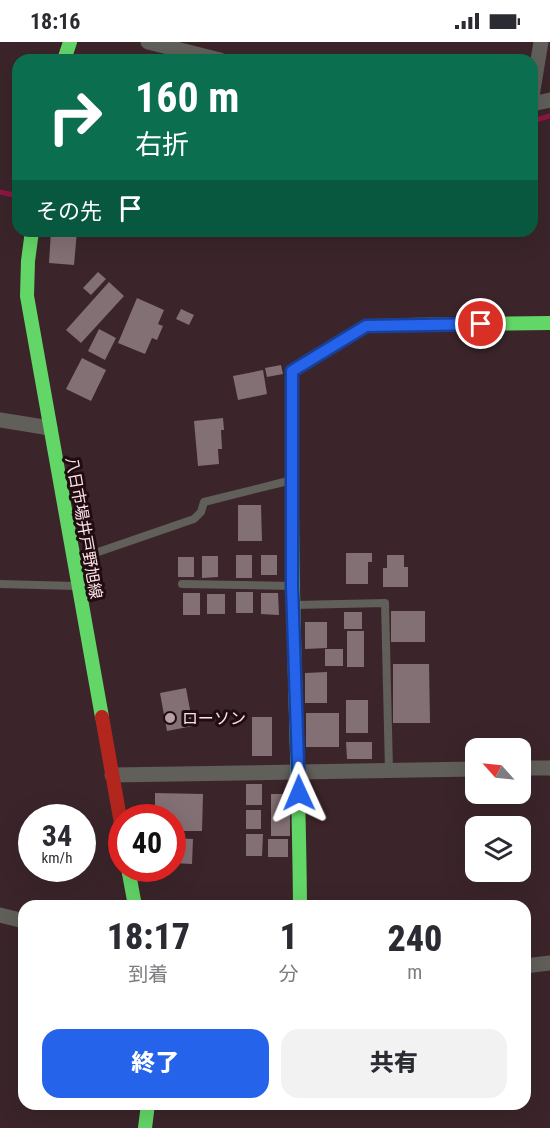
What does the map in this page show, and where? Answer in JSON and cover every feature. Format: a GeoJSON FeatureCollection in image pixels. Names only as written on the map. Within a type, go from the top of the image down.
{"type":"FeatureCollection","features":[{"type":"Feature","properties":{"kind":"street"},"geometry":{"type":"LineString","coordinates":[[148,42],[196,54]]}},
{"type":"Feature","properties":{"kind":"street"},"geometry":{"type":"LineString","coordinates":[[538,60],[541,42]]}},
{"type":"Feature","properties":{"kind":"street","name":"八日市場井戸野旭線"},"geometry":{"type":"LineString","coordinates":[[31,237],[27,296],[117,804]]}},
{"type":"Feature","properties":{"kind":"street"},"geometry":{"type":"LineString","coordinates":[[300,900],[299,771],[292,605],[292,371],[366,326],[550,323]]}},
{"type":"Feature","properties":{"kind":"street"},"geometry":{"type":"LineString","coordinates":[[0,420],[50,428]]}},
{"type":"Feature","properties":{"kind":"street"},"geometry":{"type":"LineString","coordinates":[[531,768],[550,768]]}},
{"type":"Feature","properties":{"kind":"street"},"geometry":{"type":"LineString","coordinates":[[112,775],[465,769]]}},
{"type":"Feature","properties":{"kind":"street"},"geometry":{"type":"LineString","coordinates":[[131,882],[134,900]]}},
{"type":"Feature","properties":{"kind":"street"},"geometry":{"type":"LineString","coordinates":[[0,915],[18,920]]}},
{"type":"Feature","properties":{"kind":"street"},"geometry":{"type":"LineString","coordinates":[[531,965],[550,963]]}},
{"type":"Feature","properties":{"kind":"street"},"geometry":{"type":"LineString","coordinates":[[145,1128],[147,1110]]}},
{"type":"Feature","properties":{"kind":"lane"},"geometry":{"type":"LineString","coordinates":[[73,560],[194,519],[201,512],[204,502],[292,480]]}},
{"type":"Feature","properties":{"kind":"lane"},"geometry":{"type":"LineString","coordinates":[[0,584],[78,586]]}},
{"type":"Feature","properties":{"kind":"lane"},"geometry":{"type":"LineString","coordinates":[[182,584],[292,586]]}},
{"type":"Feature","properties":{"kind":"lane"},"geometry":{"type":"LineString","coordinates":[[292,605],[385,603],[389,770]]}},
{"type":"Feature","properties":{"kind":"building"},"geometry":{"type":"Polygon","coordinates":[[[51,237],[76,237],[74,265],[49,263],[51,237]]]}},
{"type":"Feature","properties":{"kind":"building"},"geometry":{"type":"Polygon","coordinates":[[[98,272],[106,279],[91,295],[83,288],[98,272]]]}},
{"type":"Feature","properties":{"kind":"building"},"geometry":{"type":"Polygon","coordinates":[[[109,282],[124,296],[81,343],[66,330],[109,282]]]}},
{"type":"Feature","properties":{"kind":"building"},"geometry":{"type":"Polygon","coordinates":[[[137,298],[164,310],[158,324],[163,326],[157,340],[152,338],[145,354],[118,343],[137,298]]]}},
{"type":"Feature","properties":{"kind":"building"},"geometry":{"type":"Polygon","coordinates":[[[181,309],[194,315],[189,325],[176,319],[181,309]]]}},
{"type":"Feature","properties":{"kind":"building"},"geometry":{"type":"Polygon","coordinates":[[[99,329],[116,338],[105,360],[88,351],[99,329]]]}},
{"type":"Feature","properties":{"kind":"building"},"geometry":{"type":"Polygon","coordinates":[[[82,358],[106,370],[91,401],[66,389],[82,358]]]}},
{"type":"Feature","properties":{"kind":"building"},"geometry":{"type":"Polygon","coordinates":[[[281,365],[283,374],[267,377],[265,368],[281,365]]]}},
{"type":"Feature","properties":{"kind":"building"},"geometry":{"type":"Polygon","coordinates":[[[263,370],[267,394],[238,400],[233,376],[263,370]]]}},
{"type":"Feature","properties":{"kind":"building"},"geometry":{"type":"Polygon","coordinates":[[[223,418],[222,449],[218,449],[219,464],[198,466],[194,421],[223,418]]]}},
{"type":"Feature","properties":{"kind":"building"},"geometry":{"type":"Polygon","coordinates":[[[238,505],[261,505],[262,541],[238,541],[238,505]]]}},
{"type":"Feature","properties":{"kind":"building"},"geometry":{"type":"Polygon","coordinates":[[[346,553],[372,553],[372,562],[368,562],[368,584],[346,584],[346,553]]]}},
{"type":"Feature","properties":{"kind":"building"},"geometry":{"type":"Polygon","coordinates":[[[236,555],[252,555],[252,578],[236,578],[236,555]]]}},
{"type":"Feature","properties":{"kind":"building"},"geometry":{"type":"Polygon","coordinates":[[[261,555],[277,555],[277,575],[261,575],[261,555]]]}},
{"type":"Feature","properties":{"kind":"building"},"geometry":{"type":"Polygon","coordinates":[[[387,555],[404,555],[404,567],[408,567],[408,587],[383,587],[383,568],[387,568],[387,555]]]}},
{"type":"Feature","properties":{"kind":"building"},"geometry":{"type":"Polygon","coordinates":[[[202,556],[218,556],[218,577],[202,578],[202,556]]]}},
{"type":"Feature","properties":{"kind":"building"},"geometry":{"type":"Polygon","coordinates":[[[178,557],[194,557],[194,577],[178,577],[178,557]]]}},
{"type":"Feature","properties":{"kind":"building"},"geometry":{"type":"Polygon","coordinates":[[[236,592],[253,592],[253,613],[236,613],[236,592]]]}},
{"type":"Feature","properties":{"kind":"building"},"geometry":{"type":"Polygon","coordinates":[[[183,593],[200,593],[200,615],[183,615],[183,593]]]}},
{"type":"Feature","properties":{"kind":"building"},"geometry":{"type":"Polygon","coordinates":[[[261,593],[278,593],[279,615],[261,614],[261,593]]]}},
{"type":"Feature","properties":{"kind":"building"},"geometry":{"type":"Polygon","coordinates":[[[207,594],[225,594],[225,614],[207,614],[207,594]]]}},
{"type":"Feature","properties":{"kind":"building"},"geometry":{"type":"Polygon","coordinates":[[[391,611],[425,611],[425,642],[391,642],[391,611]]]}},
{"type":"Feature","properties":{"kind":"building"},"geometry":{"type":"Polygon","coordinates":[[[344,612],[362,612],[362,629],[344,629],[344,612]]]}},
{"type":"Feature","properties":{"kind":"building"},"geometry":{"type":"Polygon","coordinates":[[[305,622],[327,622],[327,648],[305,649],[305,622]]]}},
{"type":"Feature","properties":{"kind":"building"},"geometry":{"type":"Polygon","coordinates":[[[347,631],[364,631],[364,667],[347,667],[347,631]]]}},
{"type":"Feature","properties":{"kind":"building"},"geometry":{"type":"Polygon","coordinates":[[[325,649],[343,649],[343,666],[325,666],[325,649]]]}},
{"type":"Feature","properties":{"kind":"building"},"geometry":{"type":"Polygon","coordinates":[[[393,664],[429,664],[430,723],[393,723],[393,664]]]}},
{"type":"Feature","properties":{"kind":"building"},"geometry":{"type":"Polygon","coordinates":[[[327,672],[327,703],[305,703],[305,673],[327,672]]]}},
{"type":"Feature","properties":{"kind":"building"},"geometry":{"type":"Polygon","coordinates":[[[186,688],[193,726],[167,731],[160,693],[186,688]]]}},
{"type":"Feature","properties":{"kind":"building"},"geometry":{"type":"Polygon","coordinates":[[[346,700],[368,700],[368,733],[346,733],[346,700]]]}},
{"type":"Feature","properties":{"kind":"building"},"geometry":{"type":"Polygon","coordinates":[[[306,713],[339,713],[339,747],[306,747],[306,713]]]}},
{"type":"Feature","properties":{"kind":"building"},"geometry":{"type":"Polygon","coordinates":[[[252,717],[272,717],[272,756],[252,756],[252,717]]]}},
{"type":"Feature","properties":{"kind":"building"},"geometry":{"type":"Polygon","coordinates":[[[346,742],[372,742],[372,759],[347,759],[346,742]]]}},
{"type":"Feature","properties":{"kind":"building"},"geometry":{"type":"Polygon","coordinates":[[[246,784],[262,784],[262,805],[246,805],[246,784]]]}},
{"type":"Feature","properties":{"kind":"building"},"geometry":{"type":"Polygon","coordinates":[[[155,793],[203,794],[202,831],[186,831],[186,804],[155,804],[155,793]]]}},
{"type":"Feature","properties":{"kind":"building"},"geometry":{"type":"Polygon","coordinates":[[[271,794],[290,794],[290,836],[271,836],[271,794]]]}},
{"type":"Feature","properties":{"kind":"building"},"geometry":{"type":"Polygon","coordinates":[[[246,810],[261,810],[261,829],[246,829],[246,810]]]}},
{"type":"Feature","properties":{"kind":"building"},"geometry":{"type":"Polygon","coordinates":[[[246,834],[263,834],[262,856],[246,856],[246,834]]]}},
{"type":"Feature","properties":{"kind":"building"},"geometry":{"type":"Polygon","coordinates":[[[186,839],[193,839],[192,864],[186,864],[186,839]]]}},
{"type":"Feature","properties":{"kind":"building"},"geometry":{"type":"Polygon","coordinates":[[[268,839],[288,839],[288,857],[268,857],[268,839]]]}},
{"type":"Feature","properties":{"kind":"waterway"},"geometry":{"type":"LineString","coordinates":[[538,119],[550,116]]}},
{"type":"Feature","properties":{"kind":"waterway"},"geometry":{"type":"LineString","coordinates":[[0,192],[12,195]]}},
{"type":"Feature","properties":{"kind":"traffic: fast"},"geometry":{"type":"LineString","coordinates":[[66,54],[70,42]]}},
{"type":"Feature","properties":{"kind":"traffic: fast"},"geometry":{"type":"LineString","coordinates":[[31,237],[27,296],[102,717]]}},
{"type":"Feature","properties":{"kind":"traffic: fast"},"geometry":{"type":"LineString","coordinates":[[407,325],[550,323]]}},
{"type":"Feature","properties":{"kind":"traffic: fast"},"geometry":{"type":"LineString","coordinates":[[292,499],[300,900]]}},
{"type":"Feature","properties":{"kind":"traffic: fast"},"geometry":{"type":"LineString","coordinates":[[131,882],[134,900]]}},
{"type":"Feature","properties":{"kind":"traffic: fast"},"geometry":{"type":"LineString","coordinates":[[145,1128],[147,1110]]}},
{"type":"Feature","properties":{"kind":"traffic: jam"},"geometry":{"type":"LineString","coordinates":[[292,499],[292,371],[366,326],[407,325]]}},
{"type":"Feature","properties":{"kind":"traffic: jam"},"geometry":{"type":"LineString","coordinates":[[102,717],[118,804]]}},
{"type":"Feature","properties":{"kind":"place","name":"ローソン"},"geometry":{"type":"Point","coordinates":[170,718]}},
{"type":"Feature","properties":{"kind":"route"},"geometry":{"type":"LineString","coordinates":[[299,793],[292,586],[292,371],[366,326],[481,324]]}}]}
